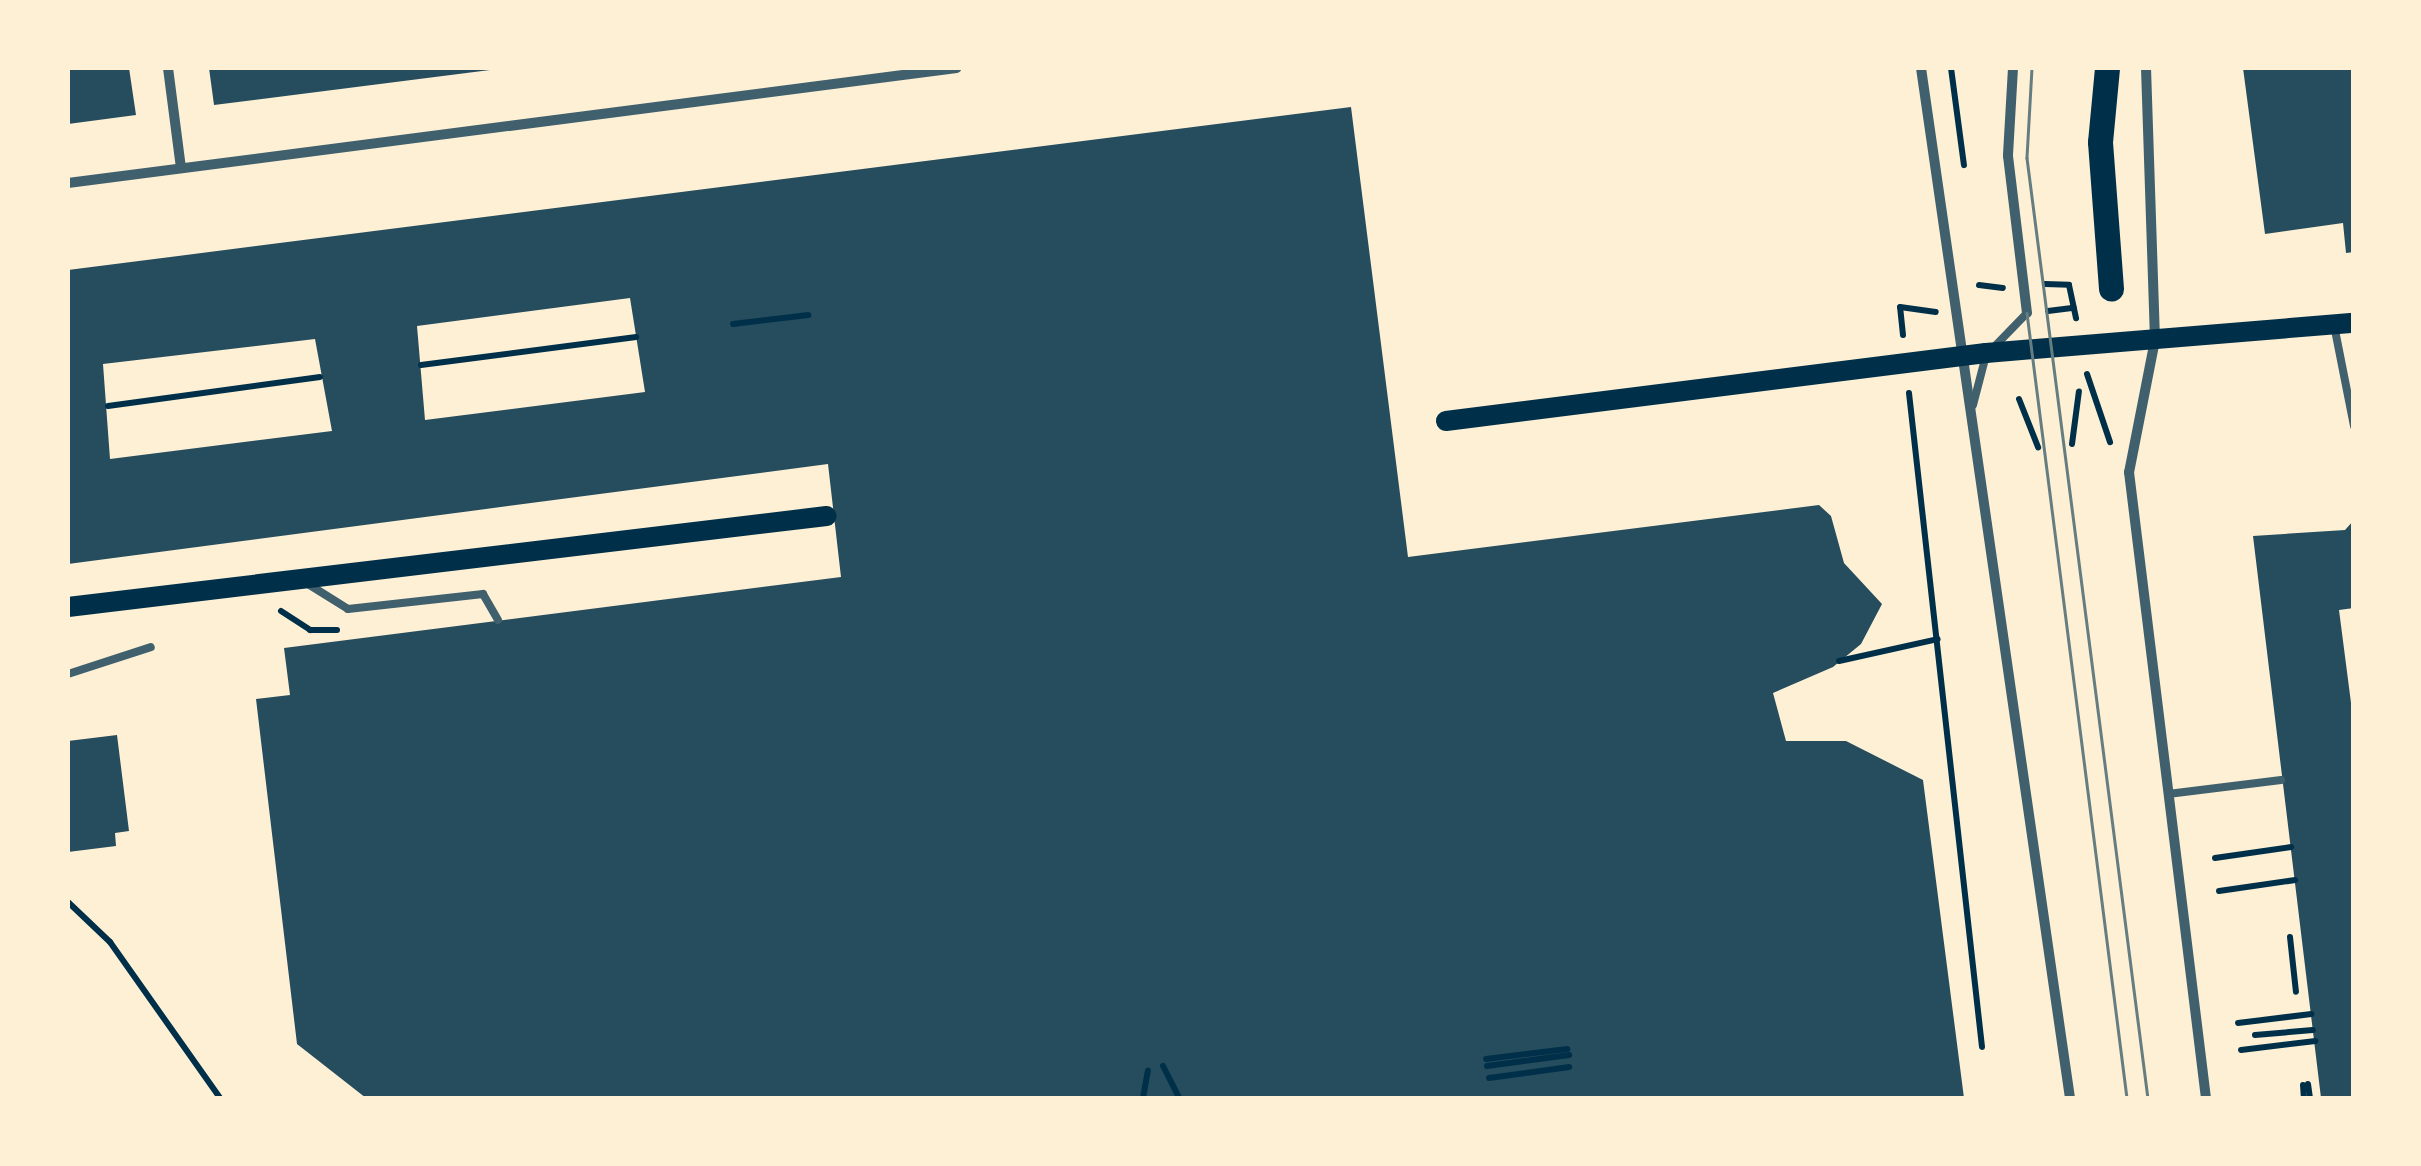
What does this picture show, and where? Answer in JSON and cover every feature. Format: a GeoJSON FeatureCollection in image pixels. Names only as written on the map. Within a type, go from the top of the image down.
{"type":"FeatureCollection","features":[{"type":"Feature","properties":{"kind":"main road"},"geometry":{"type":"LineString","coordinates":[[2107,68],[2100,142],[2111,289]]}},
{"type":"Feature","properties":{"kind":"main road"},"geometry":{"type":"LineString","coordinates":[[1446,421],[1986,353],[2344,324]]}},
{"type":"Feature","properties":{"kind":"main road"},"geometry":{"type":"LineString","coordinates":[[68,608],[827,516]]}},
{"type":"Feature","properties":{"kind":"street"},"geometry":{"type":"LineString","coordinates":[[168,68],[181,168]]}},
{"type":"Feature","properties":{"kind":"street"},"geometry":{"type":"LineString","coordinates":[[68,183],[956,68]]}},
{"type":"Feature","properties":{"kind":"street"},"geometry":{"type":"LineString","coordinates":[[1921,68],[1959,356],[1973,405],[2013,750],[2070,1098]]}},
{"type":"Feature","properties":{"kind":"street"},"geometry":{"type":"LineString","coordinates":[[2013,68],[2008,156],[2028,313]]}},
{"type":"Feature","properties":{"kind":"street"},"geometry":{"type":"LineString","coordinates":[[2146,68],[2155,340],[2132,420],[2129,472],[2206,1098]]}},
{"type":"Feature","properties":{"kind":"lane"},"geometry":{"type":"LineString","coordinates":[[1973,405],[1986,353],[2028,313]]}},
{"type":"Feature","properties":{"kind":"lane"},"geometry":{"type":"LineString","coordinates":[[2344,324],[2354,426]]}},
{"type":"Feature","properties":{"kind":"lane"},"geometry":{"type":"LineString","coordinates":[[280,580],[301,581],[348,609],[483,594],[498,620]]}},
{"type":"Feature","properties":{"kind":"lane"},"geometry":{"type":"LineString","coordinates":[[68,674],[151,646]]}},
{"type":"Feature","properties":{"kind":"lane"},"geometry":{"type":"LineString","coordinates":[[2168,794],[2281,780]]}},
{"type":"Feature","properties":{"kind":"path"},"geometry":{"type":"LineString","coordinates":[[2074,308],[2080,348],[2129,472]]}},
{"type":"Feature","properties":{"kind":"path"},"geometry":{"type":"LineString","coordinates":[[734,324],[808,314]]}},
{"type":"Feature","properties":{"kind":"path"},"geometry":{"type":"LineString","coordinates":[[421,365],[636,337]]}},
{"type":"Feature","properties":{"kind":"path"},"geometry":{"type":"LineString","coordinates":[[108,406],[320,377]]}},
{"type":"Feature","properties":{"kind":"path"},"geometry":{"type":"LineString","coordinates":[[2072,444],[2080,391]]}},
{"type":"Feature","properties":{"kind":"path"},"geometry":{"type":"LineString","coordinates":[[2019,399],[2038,447]]}},
{"type":"Feature","properties":{"kind":"path"},"geometry":{"type":"LineString","coordinates":[[1908,412],[1938,639],[1982,1047]]}},
{"type":"Feature","properties":{"kind":"path"},"geometry":{"type":"LineString","coordinates":[[1839,662],[1938,639]]}},
{"type":"Feature","properties":{"kind":"path"},"geometry":{"type":"LineString","coordinates":[[2215,858],[2291,847]]}},
{"type":"Feature","properties":{"kind":"path"},"geometry":{"type":"LineString","coordinates":[[2219,891],[2295,880]]}},
{"type":"Feature","properties":{"kind":"path"},"geometry":{"type":"LineString","coordinates":[[68,902],[110,942],[220,1098]]}},
{"type":"Feature","properties":{"kind":"path"},"geometry":{"type":"LineString","coordinates":[[2290,937],[2296,992]]}},
{"type":"Feature","properties":{"kind":"path"},"geometry":{"type":"LineString","coordinates":[[2238,1023],[2311,1014]]}},
{"type":"Feature","properties":{"kind":"path"},"geometry":{"type":"LineString","coordinates":[[2255,1035],[2313,1030]]}},
{"type":"Feature","properties":{"kind":"path"},"geometry":{"type":"LineString","coordinates":[[2241,1050],[2314,1041]]}},
{"type":"Feature","properties":{"kind":"path"},"geometry":{"type":"LineString","coordinates":[[1487,1063],[1568,1053],[1497,1063]]}},
{"type":"Feature","properties":{"kind":"path"},"geometry":{"type":"LineString","coordinates":[[1163,1067],[1179,1098]]}},
{"type":"Feature","properties":{"kind":"path"},"geometry":{"type":"LineString","coordinates":[[1489,1078],[1569,1067]]}},
{"type":"Feature","properties":{"kind":"path"},"geometry":{"type":"LineString","coordinates":[[1143,1098],[1147,1071]]}},
{"type":"Feature","properties":{"kind":"path"},"geometry":{"type":"LineString","coordinates":[[2306,1084],[2307,1098]]}},
{"type":"Feature","properties":{"kind":"building"},"geometry":{"type":"Polygon","coordinates":[[[68,68],[129,68],[136,115],[68,124],[68,68]]]}},
{"type":"Feature","properties":{"kind":"building"},"geometry":{"type":"Polygon","coordinates":[[[209,68],[489,68],[490,70],[214,105],[209,68]]]}},
{"type":"Feature","properties":{"kind":"building"},"geometry":{"type":"Polygon","coordinates":[[[2243,68],[2354,68],[2354,252],[2346,253],[2343,223],[2265,234],[2243,68]]]}},
{"type":"Feature","properties":{"kind":"building"},"geometry":{"type":"Polygon","coordinates":[[[1351,107],[1408,557],[1819,505],[1831,516],[1844,563],[1882,604],[1861,644],[1833,667],[1773,693],[1786,741],[1846,741],[1923,780],[1964,1098],[366,1098],[297,1044],[256,699],[290,695],[284,648],[841,577],[828,464],[68,564],[68,270],[1351,107]],[[630,298],[417,326],[425,420],[645,392],[630,298]],[[315,339],[103,364],[110,459],[332,431],[315,339]]]}},
{"type":"Feature","properties":{"kind":"building"},"geometry":{"type":"Polygon","coordinates":[[[2354,520],[2354,608],[2339,610],[2354,726],[2354,1098],[2321,1098],[2253,536],[2345,530],[2354,520]]]}},
{"type":"Feature","properties":{"kind":"building"},"geometry":{"type":"Polygon","coordinates":[[[117,735],[129,831],[115,833],[116,846],[68,852],[68,741],[117,735]]]}},
{"type":"Feature","properties":{"kind":"tram line"},"geometry":{"type":"LineString","coordinates":[[2032,68],[2027,158],[2148,1098]]}},
{"type":"Feature","properties":{"kind":"tram line"},"geometry":{"type":"LineString","coordinates":[[2027,313],[2127,1098]]}}]}
